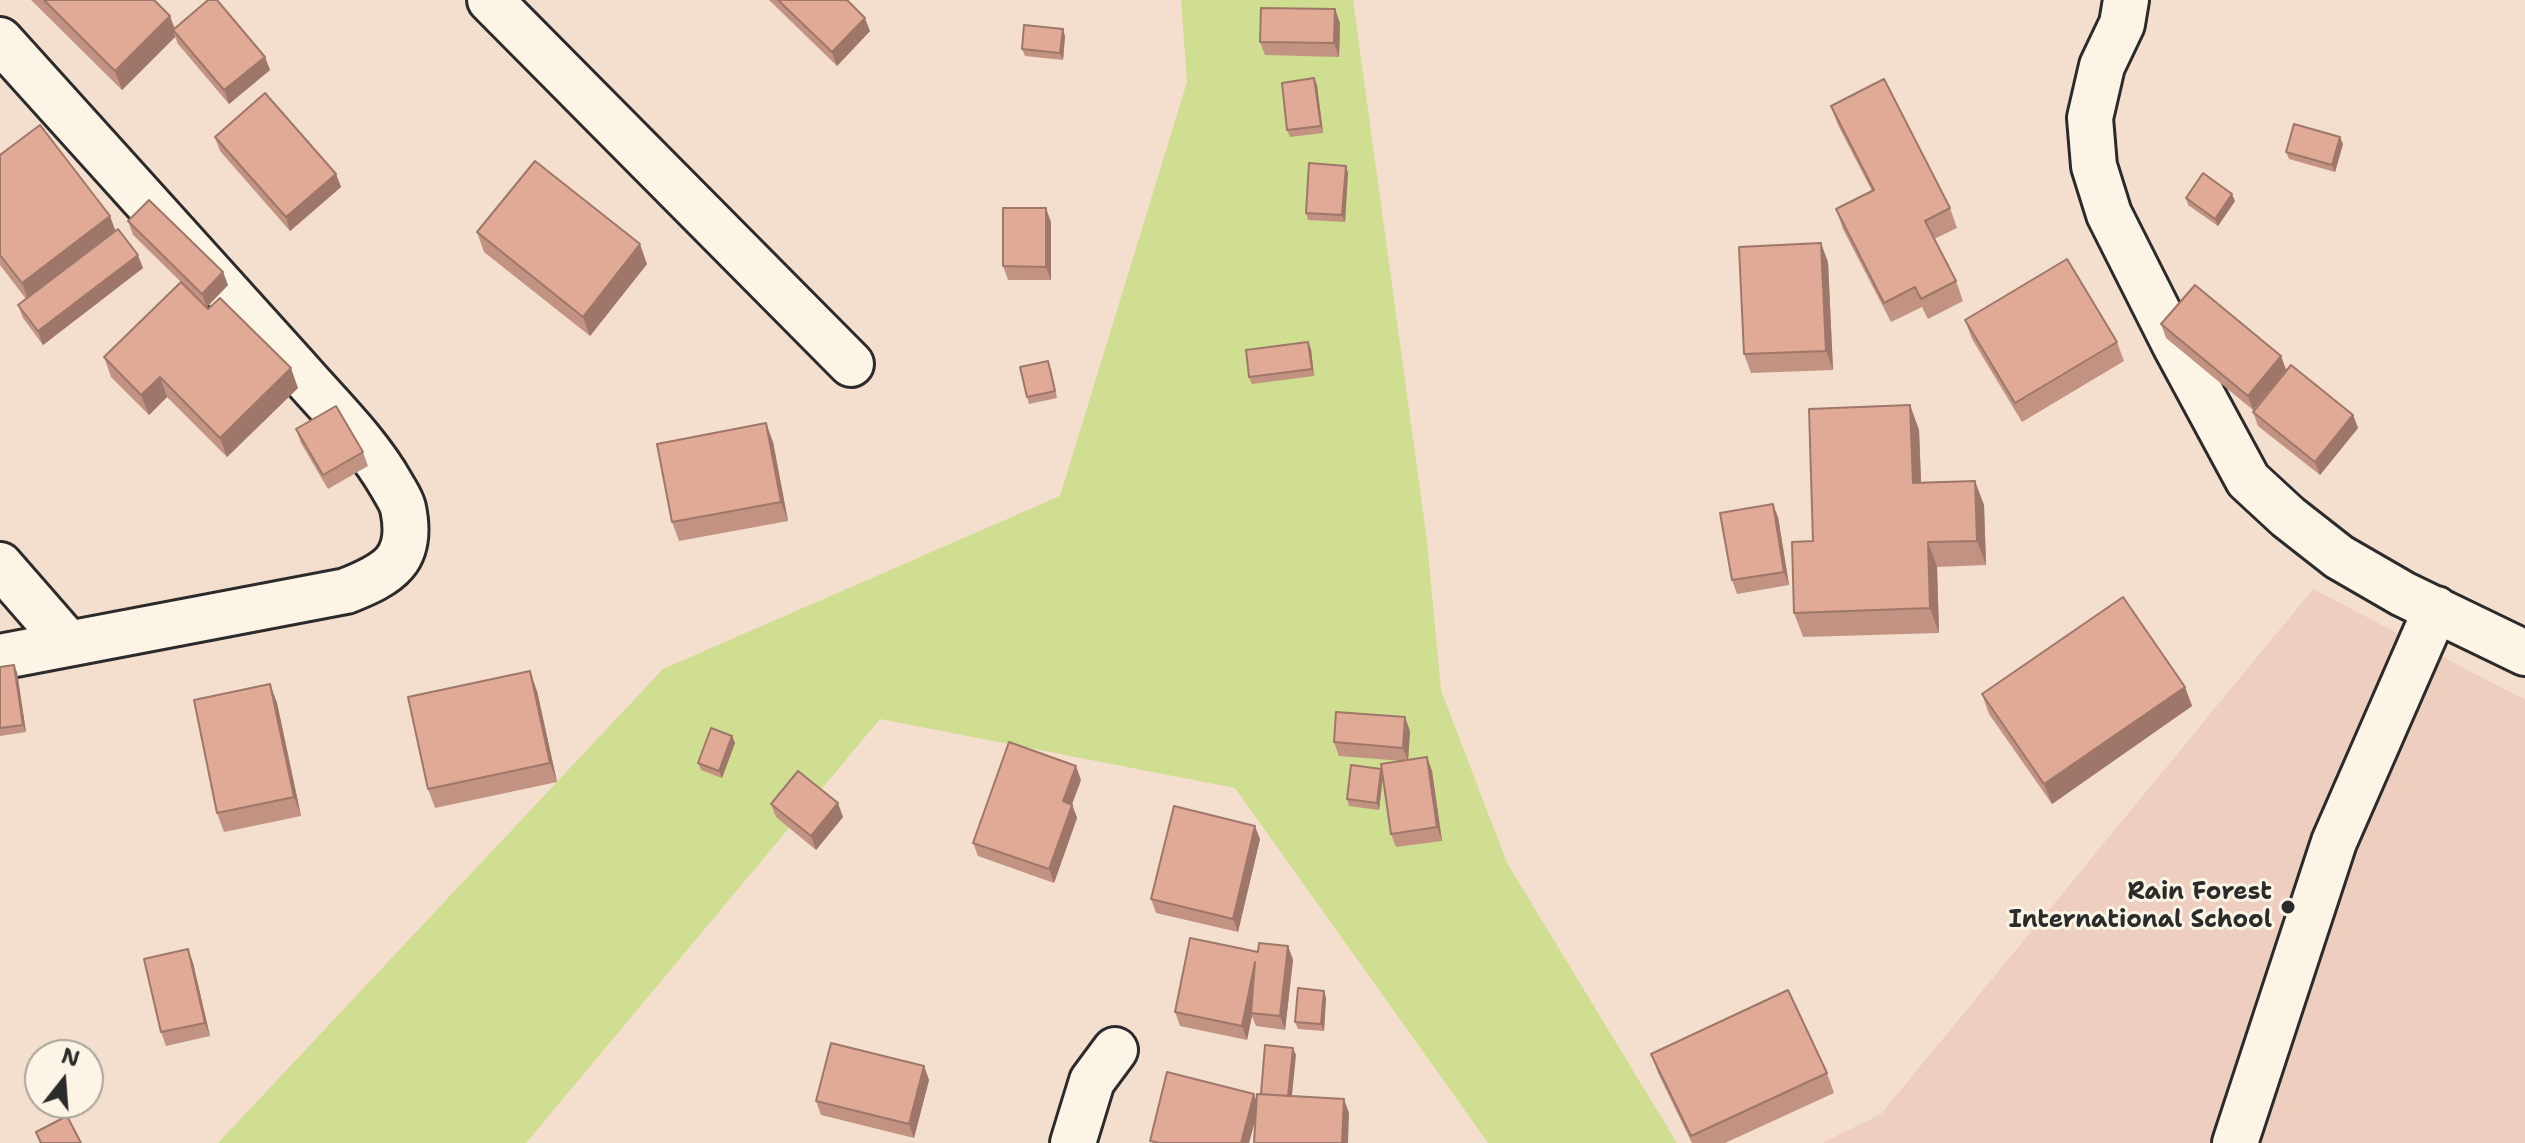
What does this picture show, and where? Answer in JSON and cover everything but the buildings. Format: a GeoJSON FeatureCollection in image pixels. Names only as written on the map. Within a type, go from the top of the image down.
{"type":"FeatureCollection","features":[{"type":"Feature","properties":{"kind":"street"},"geometry":{"type":"LineString","coordinates":[[490,0],[851,364]]}},
{"type":"Feature","properties":{"kind":"street"},"geometry":{"type":"LineString","coordinates":[[2126,0],[2122,24],[2102,66],[2090,118],[2094,166],[2109,214],[2248,480],[2288,517],[2339,557],[2403,594],[2525,653]]}},
{"type":"Feature","properties":{"kind":"street"},"geometry":{"type":"LineString","coordinates":[[0,40],[376,457],[402,504],[406,531],[402,550],[392,568],[374,580],[346,591],[0,657]]}},
{"type":"Feature","properties":{"kind":"street"},"geometry":{"type":"LineString","coordinates":[[0,565],[68,643]]}},
{"type":"Feature","properties":{"kind":"street"},"geometry":{"type":"LineString","coordinates":[[2235,1143],[2334,842],[2436,609]]}},
{"type":"Feature","properties":{"kind":"street"},"geometry":{"type":"LineString","coordinates":[[1073,1143],[1092,1081],[1115,1050]]}},
{"type":"Feature","properties":{"kind":"shaded area","name":"Rain Forest International School"},"geometry":{"type":"Polygon","coordinates":[[[2313,589],[2525,700],[2525,1143],[1822,1143],[1881,1114],[2313,589]]]}},
{"type":"Feature","properties":{"kind":"green space"},"geometry":{"type":"Polygon","coordinates":[[[1181,0],[1353,0],[1427,541],[1441,690],[1507,863],[1677,1143],[1488,1143],[1235,788],[880,719],[526,1143],[218,1143],[663,669],[1060,496],[1187,82],[1181,0]]]}},
{"type":"Feature","properties":{"kind":"place","name":"Rain Forest International School"},"geometry":{"type":"Point","coordinates":[2288,907]}}]}
